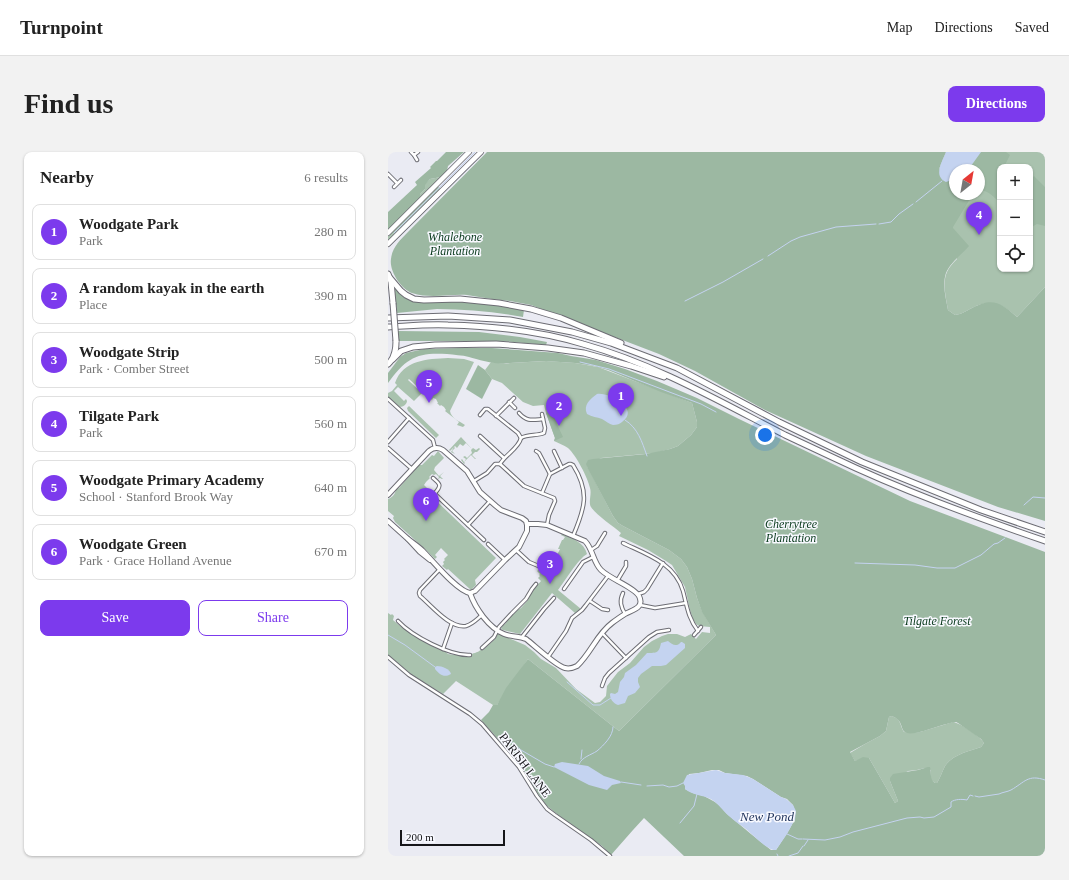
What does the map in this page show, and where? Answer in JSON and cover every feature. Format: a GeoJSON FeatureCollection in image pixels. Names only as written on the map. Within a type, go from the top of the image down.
{"type":"FeatureCollection","features":[{"type":"Feature","properties":{"kind":"highway"},"geometry":{"type":"LineString","coordinates":[[389,275],[396,341],[396,351],[390,363]]}},
{"type":"Feature","properties":{"kind":"highway"},"geometry":{"type":"LineString","coordinates":[[389,275],[401,291],[414,299],[460,299],[499,303],[552,315],[672,366],[779,422],[862,462],[981,510],[1045,532]]}},
{"type":"Feature","properties":{"kind":"highway"},"geometry":{"type":"LineString","coordinates":[[388,318],[460,316],[510,320],[607,341],[672,366]]}},
{"type":"Feature","properties":{"kind":"highway"},"geometry":{"type":"LineString","coordinates":[[388,327],[466,325],[524,331],[582,343],[629,359],[693,387],[784,434],[896,486],[1045,541]]}},
{"type":"Feature","properties":{"kind":"highway"},"geometry":{"type":"LineString","coordinates":[[390,363],[399,352],[406,349],[435,345],[496,344],[548,348],[578,352],[602,358],[647,371],[693,387]]}},
{"type":"Feature","properties":{"kind":"main road"},"geometry":{"type":"LineString","coordinates":[[388,233],[469,152]]}},
{"type":"Feature","properties":{"kind":"main road"},"geometry":{"type":"LineString","coordinates":[[388,244],[481,152]]}},
{"type":"Feature","properties":{"kind":"street"},"geometry":{"type":"LineString","coordinates":[[411,152],[417,160]]}},
{"type":"Feature","properties":{"kind":"street"},"geometry":{"type":"LineString","coordinates":[[414,156],[418,152]]}},
{"type":"Feature","properties":{"kind":"street"},"geometry":{"type":"LineString","coordinates":[[388,174],[397,183]]}},
{"type":"Feature","properties":{"kind":"street"},"geometry":{"type":"LineString","coordinates":[[394,187],[401,180]]}},
{"type":"Feature","properties":{"kind":"street"},"geometry":{"type":"LineString","coordinates":[[496,416],[514,398]]}},
{"type":"Feature","properties":{"kind":"street"},"geometry":{"type":"LineString","coordinates":[[388,399],[433,440],[435,448]]}},
{"type":"Feature","properties":{"kind":"street"},"geometry":{"type":"LineString","coordinates":[[509,402],[515,408]]}},
{"type":"Feature","properties":{"kind":"street"},"geometry":{"type":"LineString","coordinates":[[480,415],[485,409],[490,410],[518,433],[521,438]]}},
{"type":"Feature","properties":{"kind":"street"},"geometry":{"type":"LineString","coordinates":[[519,413],[523,418],[528,420],[543,419]]}},
{"type":"Feature","properties":{"kind":"street"},"geometry":{"type":"LineString","coordinates":[[474,481],[487,473],[495,464],[500,464],[519,443],[521,438],[543,434],[545,430],[542,414]]}},
{"type":"Feature","properties":{"kind":"street"},"geometry":{"type":"LineString","coordinates":[[388,442],[409,418]]}},
{"type":"Feature","properties":{"kind":"street"},"geometry":{"type":"LineString","coordinates":[[480,436],[504,458]]}},
{"type":"Feature","properties":{"kind":"street"},"geometry":{"type":"LineString","coordinates":[[388,448],[412,469]]}},
{"type":"Feature","properties":{"kind":"street"},"geometry":{"type":"LineString","coordinates":[[388,495],[429,451],[439,448],[467,471],[480,492],[490,501],[501,510],[522,518],[527,524],[527,531],[516,550],[475,591],[470,593],[464,591],[420,548],[388,521]]}},
{"type":"Feature","properties":{"kind":"street"},"geometry":{"type":"LineString","coordinates":[[536,451],[539,453],[550,474]]}},
{"type":"Feature","properties":{"kind":"street"},"geometry":{"type":"LineString","coordinates":[[554,451],[562,468]]}},
{"type":"Feature","properties":{"kind":"street"},"geometry":{"type":"LineString","coordinates":[[500,464],[524,486],[552,497],[555,500],[547,525]]}},
{"type":"Feature","properties":{"kind":"street"},"geometry":{"type":"LineString","coordinates":[[542,493],[550,474],[570,464],[573,466],[584,490],[583,513],[573,536]]}},
{"type":"Feature","properties":{"kind":"street"},"geometry":{"type":"LineString","coordinates":[[433,478],[439,483],[440,486],[435,494],[484,540]]}},
{"type":"Feature","properties":{"kind":"street"},"geometry":{"type":"LineString","coordinates":[[468,525],[490,501]]}},
{"type":"Feature","properties":{"kind":"street"},"geometry":{"type":"LineString","coordinates":[[470,593],[474,604],[482,616],[497,630],[506,635],[522,637],[563,667],[570,668],[580,663],[603,632],[611,624],[625,614],[636,610],[640,605],[640,598],[638,594],[608,576],[598,567],[585,541],[547,525],[527,524]]}},
{"type":"Feature","properties":{"kind":"street"},"geometry":{"type":"LineString","coordinates":[[590,550],[597,546],[605,533]]}},
{"type":"Feature","properties":{"kind":"street"},"geometry":{"type":"LineString","coordinates":[[623,543],[663,563],[673,571],[683,590],[690,619],[698,631]]}},
{"type":"Feature","properties":{"kind":"street"},"geometry":{"type":"LineString","coordinates":[[488,544],[505,560]]}},
{"type":"Feature","properties":{"kind":"street"},"geometry":{"type":"LineString","coordinates":[[516,550],[529,562],[548,570]]}},
{"type":"Feature","properties":{"kind":"street"},"geometry":{"type":"LineString","coordinates":[[564,589],[583,562],[593,557]]}},
{"type":"Feature","properties":{"kind":"street"},"geometry":{"type":"LineString","coordinates":[[617,581],[626,566],[626,562]]}},
{"type":"Feature","properties":{"kind":"street"},"geometry":{"type":"LineString","coordinates":[[638,594],[647,589],[663,563]]}},
{"type":"Feature","properties":{"kind":"street"},"geometry":{"type":"LineString","coordinates":[[440,569],[420,590],[419,594],[452,623],[463,626],[474,622],[482,616]]}},
{"type":"Feature","properties":{"kind":"street"},"geometry":{"type":"LineString","coordinates":[[548,656],[566,631],[572,618],[590,601],[608,576]]}},
{"type":"Feature","properties":{"kind":"street"},"geometry":{"type":"LineString","coordinates":[[482,648],[494,637],[497,630],[512,612],[526,599],[536,584]]}},
{"type":"Feature","properties":{"kind":"street"},"geometry":{"type":"LineString","coordinates":[[623,593],[621,604],[625,614]]}},
{"type":"Feature","properties":{"kind":"street"},"geometry":{"type":"LineString","coordinates":[[522,637],[554,598]]}},
{"type":"Feature","properties":{"kind":"street"},"geometry":{"type":"LineString","coordinates":[[590,601],[602,609],[608,610]]}},
{"type":"Feature","properties":{"kind":"street"},"geometry":{"type":"LineString","coordinates":[[640,605],[655,608],[686,603]]}},
{"type":"Feature","properties":{"kind":"street"},"geometry":{"type":"LineString","coordinates":[[398,621],[411,632],[432,644],[459,654],[470,654]]}},
{"type":"Feature","properties":{"kind":"street"},"geometry":{"type":"LineString","coordinates":[[443,649],[452,623]]}},
{"type":"Feature","properties":{"kind":"street"},"geometry":{"type":"LineString","coordinates":[[694,636],[702,628]]}},
{"type":"Feature","properties":{"kind":"street"},"geometry":{"type":"LineString","coordinates":[[602,686],[609,673],[649,637],[656,632],[669,630]]}},
{"type":"Feature","properties":{"kind":"street"},"geometry":{"type":"LineString","coordinates":[[603,632],[626,658]]}},
{"type":"Feature","properties":{"kind":"street","name":"PARISH LANE"},"geometry":{"type":"LineString","coordinates":[[388,657],[409,675],[470,714],[482,724],[519,768],[547,809],[591,840],[610,856]]}},
{"type":"Feature","properties":{"kind":"green space"},"geometry":{"type":"Polygon","coordinates":[[[446,152],[464,152],[448,166],[447,171],[441,177],[430,179],[425,185],[425,189],[420,194],[420,198],[388,230],[388,212],[417,185],[415,182],[446,152]]]}},
{"type":"Feature","properties":{"kind":"green space","name":"Whalebone Plantation"},"geometry":{"type":"Polygon","coordinates":[[[487,152],[946,152],[939,169],[949,181],[949,200],[969,200],[953,227],[969,246],[953,262],[946,273],[944,287],[948,310],[955,315],[979,305],[991,302],[1001,305],[1017,317],[1045,287],[1045,521],[998,507],[866,456],[765,410],[695,371],[659,354],[531,305],[467,295],[426,296],[412,293],[400,284],[394,274],[391,264],[392,255],[395,248],[404,236],[487,152]]]}},
{"type":"Feature","properties":{"kind":"green space"},"geometry":{"type":"Polygon","coordinates":[[[946,152],[1045,152],[1045,287],[1017,317],[1007,309],[990,303],[979,305],[955,315],[948,310],[945,281],[949,268],[957,259],[939,169],[946,152]]]}},
{"type":"Feature","properties":{"kind":"green space"},"geometry":{"type":"Polygon","coordinates":[[[981,152],[1006,152],[1010,155],[1006,164],[997,164],[997,200],[985,192],[985,164],[972,164],[981,152]]]}},
{"type":"Feature","properties":{"kind":"green space"},"geometry":{"type":"Polygon","coordinates":[[[1034,176],[1045,187],[1045,226],[1037,224],[1033,226],[1034,176]]]}},
{"type":"Feature","properties":{"kind":"green space"},"geometry":{"type":"Polygon","coordinates":[[[441,177],[420,198],[420,194],[425,189],[424,185],[430,179],[441,177]]]}},
{"type":"Feature","properties":{"kind":"green space"},"geometry":{"type":"Polygon","coordinates":[[[438,186],[441,189],[388,241],[388,236],[438,186]]]}},
{"type":"Feature","properties":{"kind":"green space"},"geometry":{"type":"Polygon","coordinates":[[[394,286],[400,293],[426,302],[463,301],[488,304],[524,310],[523,317],[480,311],[448,309],[397,313],[394,286]]]}},
{"type":"Feature","properties":{"kind":"green space"},"geometry":{"type":"Polygon","coordinates":[[[398,331],[479,332],[547,342],[546,345],[501,341],[399,341],[398,331]]]}},
{"type":"Feature","properties":{"kind":"green space","name":"Tilgate Forest"},"geometry":{"type":"Polygon","coordinates":[[[492,348],[558,353],[596,360],[625,369],[697,398],[910,501],[1045,552],[1045,856],[684,856],[644,818],[611,855],[602,846],[557,814],[546,805],[517,761],[481,720],[489,712],[493,705],[497,705],[506,688],[528,659],[619,731],[716,635],[702,612],[692,579],[687,567],[681,559],[669,550],[618,523],[586,464],[588,460],[593,459],[646,454],[678,446],[691,435],[697,427],[692,403],[608,370],[594,366],[545,361],[501,364],[447,354],[428,354],[413,358],[394,374],[388,383],[388,373],[400,357],[406,353],[424,349],[492,348]],[[891,716],[889,717],[886,731],[880,736],[850,752],[855,761],[863,757],[869,758],[895,803],[898,801],[890,781],[893,774],[930,767],[931,778],[935,783],[937,783],[948,762],[961,754],[981,747],[984,743],[981,739],[956,722],[917,733],[907,733],[903,730],[898,720],[891,716]],[[712,770],[689,774],[685,789],[715,802],[727,814],[771,850],[776,850],[795,819],[793,805],[787,799],[781,797],[747,776],[712,770]]]}},
{"type":"Feature","properties":{"kind":"green space"},"geometry":{"type":"Polygon","coordinates":[[[448,358],[464,359],[474,362],[450,411],[458,421],[465,425],[463,427],[457,425],[459,422],[445,411],[446,410],[444,407],[437,403],[436,399],[433,398],[432,400],[409,379],[408,380],[422,393],[414,401],[398,387],[394,391],[404,401],[406,399],[406,404],[400,407],[388,397],[388,393],[397,385],[395,383],[399,375],[410,365],[424,360],[448,358]]]}},
{"type":"Feature","properties":{"kind":"green space"},"geometry":{"type":"Polygon","coordinates":[[[546,361],[575,363],[598,367],[692,403],[697,422],[697,427],[691,435],[678,446],[655,453],[601,458],[587,466],[618,523],[669,550],[681,559],[687,567],[692,579],[702,611],[716,635],[619,731],[528,659],[497,705],[493,705],[456,681],[443,694],[412,675],[388,655],[388,613],[391,615],[392,614],[394,616],[393,620],[407,631],[448,654],[468,656],[482,649],[483,650],[495,639],[497,633],[525,645],[541,659],[556,668],[576,689],[595,703],[600,702],[606,696],[607,686],[618,672],[630,663],[644,647],[652,641],[668,634],[677,634],[685,637],[691,634],[696,639],[702,632],[710,633],[710,627],[699,626],[693,619],[685,587],[672,565],[648,550],[619,536],[621,533],[593,510],[590,503],[589,484],[584,473],[571,451],[554,441],[555,438],[544,405],[533,406],[523,402],[502,383],[492,379],[485,370],[491,362],[506,364],[546,361]]]}},
{"type":"Feature","properties":{"kind":"green space"},"geometry":{"type":"Polygon","coordinates":[[[478,365],[485,370],[492,379],[482,399],[466,389],[478,365]]]}},
{"type":"Feature","properties":{"kind":"green space"},"geometry":{"type":"Polygon","coordinates":[[[409,406],[439,435],[436,438],[408,411],[407,408],[409,406]]]}},
{"type":"Feature","properties":{"kind":"green space"},"geometry":{"type":"Polygon","coordinates":[[[551,411],[563,437],[554,441],[555,438],[546,413],[551,411]]]}},
{"type":"Feature","properties":{"kind":"green space"},"geometry":{"type":"Polygon","coordinates":[[[461,437],[472,449],[466,443],[463,446],[460,444],[457,448],[455,446],[450,451],[449,450],[461,437]]]}},
{"type":"Feature","properties":{"kind":"green space"},"geometry":{"type":"Polygon","coordinates":[[[473,448],[476,450],[479,448],[480,449],[472,455],[476,459],[471,455],[464,462],[466,459],[463,457],[465,456],[467,458],[472,453],[471,450],[473,448]]]}},
{"type":"Feature","properties":{"kind":"green space"},"geometry":{"type":"Polygon","coordinates":[[[438,451],[444,458],[434,470],[439,476],[444,472],[440,476],[443,479],[438,479],[439,477],[436,474],[432,474],[424,485],[428,489],[426,491],[496,558],[475,580],[476,585],[471,590],[448,569],[447,570],[442,566],[444,564],[444,559],[448,555],[441,548],[435,555],[437,557],[435,559],[395,522],[393,518],[394,516],[388,511],[388,499],[394,495],[396,489],[399,488],[419,465],[422,465],[438,451]]]}},
{"type":"Feature","properties":{"kind":"green space"},"geometry":{"type":"Polygon","coordinates":[[[562,534],[574,539],[586,550],[587,554],[576,565],[558,590],[581,609],[575,613],[552,593],[520,634],[501,629],[514,612],[521,608],[528,600],[532,591],[541,581],[538,578],[540,574],[537,571],[541,568],[546,571],[551,571],[548,568],[549,566],[553,567],[553,562],[560,549],[558,549],[565,537],[561,535],[562,534]]]}},
{"type":"Feature","properties":{"kind":"green space"},"geometry":{"type":"Polygon","coordinates":[[[891,716],[899,720],[904,732],[920,732],[953,722],[979,737],[984,743],[981,747],[961,754],[948,762],[937,783],[931,780],[931,770],[925,768],[908,771],[890,781],[898,801],[895,803],[869,758],[855,761],[850,753],[886,731],[889,717],[891,716]]]}},
{"type":"Feature","properties":{"kind":"water"},"geometry":{"type":"Polygon","coordinates":[[[946,152],[981,152],[972,164],[949,164],[949,181],[946,182],[942,179],[939,173],[946,152]]]}},
{"type":"Feature","properties":{"kind":"water"},"geometry":{"type":"Polygon","coordinates":[[[597,394],[609,396],[621,402],[626,407],[628,412],[627,417],[617,425],[613,425],[602,419],[587,414],[587,405],[597,394]]]}},
{"type":"Feature","properties":{"kind":"water"},"geometry":{"type":"Polygon","coordinates":[[[668,641],[676,645],[682,642],[685,644],[685,648],[666,665],[652,666],[641,674],[638,678],[640,687],[635,693],[628,696],[625,703],[618,705],[613,702],[610,694],[615,694],[618,692],[620,682],[625,673],[636,665],[647,653],[657,652],[661,643],[668,641]]]}},
{"type":"Feature","properties":{"kind":"water"},"geometry":{"type":"Polygon","coordinates":[[[437,666],[446,668],[451,674],[444,676],[440,674],[435,669],[437,666]]]}},
{"type":"Feature","properties":{"kind":"water"},"geometry":{"type":"Polygon","coordinates":[[[562,762],[588,766],[604,776],[620,781],[621,783],[612,785],[607,790],[589,785],[554,767],[555,764],[562,762]]]}},
{"type":"Feature","properties":{"kind":"water","name":"New Pond"},"geometry":{"type":"Polygon","coordinates":[[[716,770],[725,773],[743,775],[753,779],[786,799],[793,805],[796,811],[795,819],[776,850],[769,848],[761,842],[731,818],[711,799],[691,793],[685,789],[683,783],[687,775],[716,770]]]}},
{"type":"Feature","properties":{"kind":"waterway"},"geometry":{"type":"LineString","coordinates":[[394,233],[475,152]]}},
{"type":"Feature","properties":{"kind":"waterway"},"geometry":{"type":"LineString","coordinates":[[916,202],[942,181]]}},
{"type":"Feature","properties":{"kind":"waterway"},"geometry":{"type":"LineString","coordinates":[[879,224],[891,222],[913,204]]}},
{"type":"Feature","properties":{"kind":"waterway"},"geometry":{"type":"LineString","coordinates":[[768,256],[800,237],[836,227],[876,224]]}},
{"type":"Feature","properties":{"kind":"waterway"},"geometry":{"type":"LineString","coordinates":[[685,301],[723,282],[763,259]]}},
{"type":"Feature","properties":{"kind":"waterway"},"geometry":{"type":"LineString","coordinates":[[580,362],[609,369],[701,404],[716,412]]}},
{"type":"Feature","properties":{"kind":"waterway"},"geometry":{"type":"LineString","coordinates":[[625,420],[636,431],[647,456]]}},
{"type":"Feature","properties":{"kind":"waterway"},"geometry":{"type":"LineString","coordinates":[[1024,505],[1033,497],[1045,498]]}},
{"type":"Feature","properties":{"kind":"waterway"},"geometry":{"type":"LineString","coordinates":[[855,563],[955,568],[981,555],[994,544],[1005,538]]}},
{"type":"Feature","properties":{"kind":"waterway"},"geometry":{"type":"LineString","coordinates":[[388,635],[405,645],[435,667]]}},
{"type":"Feature","properties":{"kind":"waterway"},"geometry":{"type":"LineString","coordinates":[[567,682],[593,705],[600,705],[611,698]]}},
{"type":"Feature","properties":{"kind":"waterway"},"geometry":{"type":"LineString","coordinates":[[579,764],[582,760],[597,751],[605,743],[610,737],[613,727]]}},
{"type":"Feature","properties":{"kind":"waterway"},"geometry":{"type":"LineString","coordinates":[[502,735],[520,749]]}},
{"type":"Feature","properties":{"kind":"waterway"},"geometry":{"type":"LineString","coordinates":[[511,750],[521,750],[545,764],[554,767]]}},
{"type":"Feature","properties":{"kind":"waterway"},"geometry":{"type":"LineString","coordinates":[[581,759],[582,750]]}},
{"type":"Feature","properties":{"kind":"waterway"},"geometry":{"type":"LineString","coordinates":[[975,796],[979,797],[999,794],[1011,790],[1030,778],[1045,780]]}},
{"type":"Feature","properties":{"kind":"waterway"},"geometry":{"type":"LineString","coordinates":[[621,782],[641,785]]}},
{"type":"Feature","properties":{"kind":"waterway"},"geometry":{"type":"LineString","coordinates":[[647,786],[663,785],[669,787],[677,786],[683,783]]}},
{"type":"Feature","properties":{"kind":"waterway"},"geometry":{"type":"LineString","coordinates":[[680,823],[694,806],[697,794]]}},
{"type":"Feature","properties":{"kind":"waterway"},"geometry":{"type":"LineString","coordinates":[[803,839],[825,840],[907,818],[934,817],[951,807],[951,802],[967,800],[970,795],[973,796]]}},
{"type":"Feature","properties":{"kind":"waterway"},"geometry":{"type":"LineString","coordinates":[[787,834],[798,839],[802,839]]}},
{"type":"Feature","properties":{"kind":"waterway"},"geometry":{"type":"LineString","coordinates":[[804,846],[808,840]]}},
{"type":"Feature","properties":{"kind":"waterway"},"geometry":{"type":"LineString","coordinates":[[789,856],[798,853],[803,846]]}},
{"type":"Feature","properties":{"kind":"place","name":"Tilgate Park"},"geometry":{"type":"Point","coordinates":[979,235]}},
{"type":"Feature","properties":{"kind":"place","name":"Woodgate Primary Academy"},"geometry":{"type":"Point","coordinates":[429,403]}},
{"type":"Feature","properties":{"kind":"place","name":"Woodgate Park"},"geometry":{"type":"Point","coordinates":[621,416]}},
{"type":"Feature","properties":{"kind":"place","name":"A random kayak in the earth"},"geometry":{"type":"Point","coordinates":[559,426]}},
{"type":"Feature","properties":{"kind":"place","name":"Woodgate Green"},"geometry":{"type":"Point","coordinates":[426,521]}},
{"type":"Feature","properties":{"kind":"place","name":"Woodgate Strip"},"geometry":{"type":"Point","coordinates":[550,584]}},
{"type":"Feature","properties":{"kind":"park label","name":"Cherrytree Plantation"},"geometry":{"type":"Point","coordinates":[791,531]}}]}
